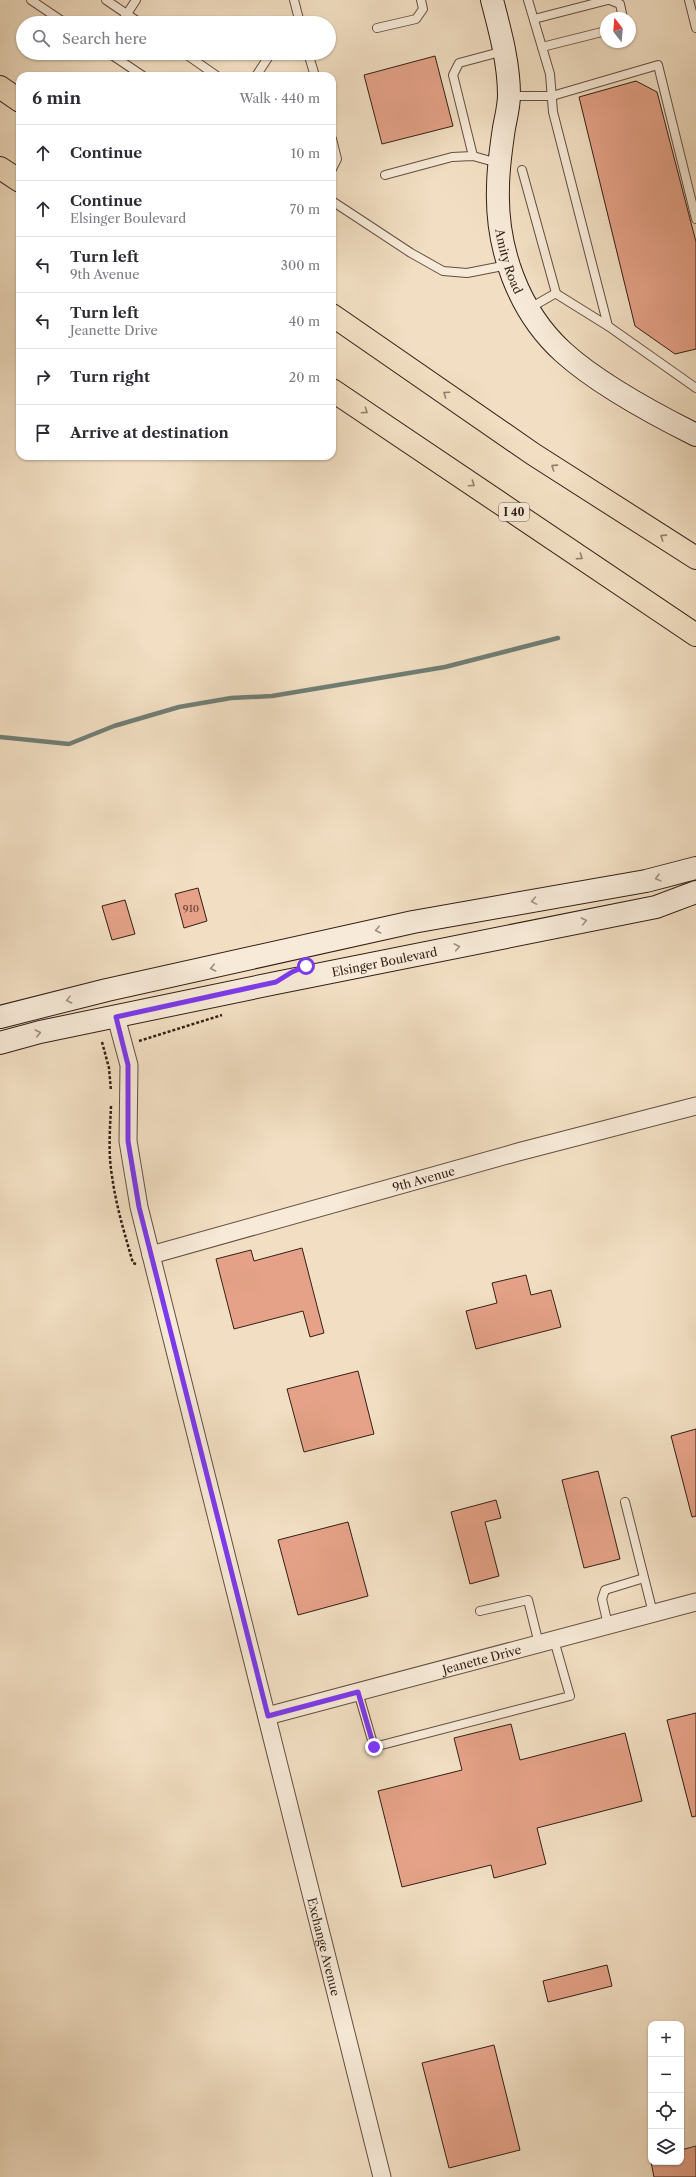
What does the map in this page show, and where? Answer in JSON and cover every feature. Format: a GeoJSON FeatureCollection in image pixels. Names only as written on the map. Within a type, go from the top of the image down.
{"type":"FeatureCollection","features":[{"type":"Feature","properties":{"kind":"highway"},"geometry":{"type":"LineString","coordinates":[[0,88],[16,98]]}},
{"type":"Feature","properties":{"kind":"highway"},"geometry":{"type":"LineString","coordinates":[[0,168],[16,178]]}},
{"type":"Feature","properties":{"kind":"highway"},"geometry":{"type":"LineString","coordinates":[[336,318],[533,454],[696,558]]}},
{"type":"Feature","properties":{"kind":"highway","name":"I 40"},"geometry":{"type":"LineString","coordinates":[[336,393],[696,635]]}},
{"type":"Feature","properties":{"kind":"street","name":"Amity Road"},"geometry":{"type":"LineString","coordinates":[[492,0],[505,51],[509,96],[499,163],[498,190],[500,231],[509,265],[528,310],[562,352],[591,374],[695,433]]}},
{"type":"Feature","properties":{"kind":"street"},"geometry":{"type":"LineString","coordinates":[[0,1017],[107,990],[251,960],[413,922],[646,881],[696,868]]}},
{"type":"Feature","properties":{"kind":"street","name":"Elsinger Boulevard"},"geometry":{"type":"LineString","coordinates":[[0,1043],[40,1032],[276,982],[656,907],[696,892]]}},
{"type":"Feature","properties":{"kind":"street"},"geometry":{"type":"LineString","coordinates":[[276,982],[292,972],[306,966],[391,946],[413,922]]}},
{"type":"Feature","properties":{"kind":"street"},"geometry":{"type":"LineString","coordinates":[[107,990],[116,1017],[128,1065],[128,1141],[139,1207],[268,1716]]}},
{"type":"Feature","properties":{"kind":"street","name":"9th Avenue"},"geometry":{"type":"LineString","coordinates":[[151,1255],[510,1154],[696,1106]]}},
{"type":"Feature","properties":{"kind":"street","name":"Jeanette Drive"},"geometry":{"type":"LineString","coordinates":[[268,1716],[696,1602]]}},
{"type":"Feature","properties":{"kind":"street","name":"Exchange Avenue"},"geometry":{"type":"LineString","coordinates":[[268,1716],[382,2177]]}},
{"type":"Feature","properties":{"kind":"lane"},"geometry":{"type":"LineString","coordinates":[[31,0],[55,16]]}},
{"type":"Feature","properties":{"kind":"lane"},"geometry":{"type":"LineString","coordinates":[[106,0],[130,16]]}},
{"type":"Feature","properties":{"kind":"lane"},"geometry":{"type":"LineString","coordinates":[[127,14],[136,0]]}},
{"type":"Feature","properties":{"kind":"lane"},"geometry":{"type":"LineString","coordinates":[[294,0],[298,14]]}},
{"type":"Feature","properties":{"kind":"lane"},"geometry":{"type":"LineString","coordinates":[[377,28],[416,18],[424,9],[421,0]]}},
{"type":"Feature","properties":{"kind":"lane"},"geometry":{"type":"LineString","coordinates":[[528,0],[550,74],[553,112],[608,326]]}},
{"type":"Feature","properties":{"kind":"lane"},"geometry":{"type":"LineString","coordinates":[[534,19],[609,0],[620,4],[622,12]]}},
{"type":"Feature","properties":{"kind":"lane"},"geometry":{"type":"LineString","coordinates":[[689,0],[696,28]]}},
{"type":"Feature","properties":{"kind":"lane"},"geometry":{"type":"LineString","coordinates":[[542,47],[600,32]]}},
{"type":"Feature","properties":{"kind":"lane"},"geometry":{"type":"LineString","coordinates":[[473,156],[453,75],[458,63],[505,51]]}},
{"type":"Feature","properties":{"kind":"lane"},"geometry":{"type":"LineString","coordinates":[[119,60],[137,72]]}},
{"type":"Feature","properties":{"kind":"lane"},"geometry":{"type":"LineString","coordinates":[[194,60],[211,72]]}},
{"type":"Feature","properties":{"kind":"lane"},"geometry":{"type":"LineString","coordinates":[[259,72],[266,60]]}},
{"type":"Feature","properties":{"kind":"lane"},"geometry":{"type":"LineString","coordinates":[[310,60],[314,72]]}},
{"type":"Feature","properties":{"kind":"lane"},"geometry":{"type":"LineString","coordinates":[[509,96],[552,96],[658,65],[696,219]]}},
{"type":"Feature","properties":{"kind":"lane"},"geometry":{"type":"LineString","coordinates":[[385,175],[452,157],[473,156],[499,163]]}},
{"type":"Feature","properties":{"kind":"lane"},"geometry":{"type":"LineString","coordinates":[[522,170],[555,293],[608,326],[696,388]]}},
{"type":"Feature","properties":{"kind":"lane"},"geometry":{"type":"LineString","coordinates":[[336,204],[411,253],[443,271],[467,273],[509,265]]}},
{"type":"Feature","properties":{"kind":"lane"},"geometry":{"type":"LineString","coordinates":[[528,310],[555,293]]}},
{"type":"Feature","properties":{"kind":"lane"},"geometry":{"type":"LineString","coordinates":[[625,1502],[653,1613]]}},
{"type":"Feature","properties":{"kind":"lane"},"geometry":{"type":"LineString","coordinates":[[608,1625],[602,1599],[605,1590],[644,1578]]}},
{"type":"Feature","properties":{"kind":"lane"},"geometry":{"type":"LineString","coordinates":[[358,1692],[374,1747],[570,1696],[528,1600],[480,1611]]}},
{"type":"Feature","properties":{"kind":"path"},"geometry":{"type":"LineString","coordinates":[[140,1040],[228,1013]]}},
{"type":"Feature","properties":{"kind":"building"},"geometry":{"type":"Polygon","coordinates":[[[435,56],[453,126],[382,144],[364,75],[435,56]]]}},
{"type":"Feature","properties":{"kind":"building"},"geometry":{"type":"Polygon","coordinates":[[[636,81],[657,92],[696,242],[696,349],[675,354],[635,326],[579,97],[636,81]]]}},
{"type":"Feature","properties":{"kind":"building"},"geometry":{"type":"Polygon","coordinates":[[[198,888],[207,921],[184,928],[175,894],[198,888]]]}},
{"type":"Feature","properties":{"kind":"building"},"geometry":{"type":"Polygon","coordinates":[[[125,900],[135,934],[112,940],[102,906],[125,900]]]}},
{"type":"Feature","properties":{"kind":"building"},"geometry":{"type":"Polygon","coordinates":[[[302,1248],[324,1333],[310,1337],[303,1311],[234,1329],[216,1259],[251,1250],[254,1261],[302,1248]]]}},
{"type":"Feature","properties":{"kind":"building"},"geometry":{"type":"Polygon","coordinates":[[[526,1275],[531,1295],[551,1290],[561,1327],[476,1349],[466,1311],[497,1303],[492,1283],[526,1275]]]}},
{"type":"Feature","properties":{"kind":"building"},"geometry":{"type":"Polygon","coordinates":[[[358,1371],[374,1434],[304,1452],[287,1389],[358,1371]]]}},
{"type":"Feature","properties":{"kind":"building"},"geometry":{"type":"Polygon","coordinates":[[[696,1429],[696,1516],[692,1517],[671,1436],[696,1429]]]}},
{"type":"Feature","properties":{"kind":"building"},"geometry":{"type":"Polygon","coordinates":[[[598,1471],[620,1559],[584,1568],[562,1480],[598,1471]]]}},
{"type":"Feature","properties":{"kind":"building"},"geometry":{"type":"Polygon","coordinates":[[[496,1500],[501,1518],[485,1522],[499,1576],[470,1584],[451,1512],[496,1500]]]}},
{"type":"Feature","properties":{"kind":"building"},"geometry":{"type":"Polygon","coordinates":[[[348,1522],[368,1596],[298,1615],[278,1540],[348,1522]]]}},
{"type":"Feature","properties":{"kind":"building"},"geometry":{"type":"Polygon","coordinates":[[[696,1713],[696,1816],[692,1817],[667,1720],[696,1713]]]}},
{"type":"Feature","properties":{"kind":"building"},"geometry":{"type":"Polygon","coordinates":[[[511,1724],[520,1760],[625,1733],[642,1801],[537,1828],[546,1864],[494,1878],[491,1865],[402,1887],[378,1791],[462,1770],[454,1738],[511,1724]]]}},
{"type":"Feature","properties":{"kind":"building"},"geometry":{"type":"Polygon","coordinates":[[[607,1965],[612,1986],[548,2002],[543,1981],[607,1965]]]}},
{"type":"Feature","properties":{"kind":"building"},"geometry":{"type":"Polygon","coordinates":[[[494,2045],[520,2150],[449,2168],[422,2063],[494,2045]]]}},
{"type":"Feature","properties":{"kind":"building"},"geometry":{"type":"Polygon","coordinates":[[[696,2146],[696,2177],[654,2177],[652,2165],[684,2165],[684,2149],[696,2146]]]}},
{"type":"Feature","properties":{"kind":"waterway"},"geometry":{"type":"LineString","coordinates":[[0,737],[69,744],[114,726],[179,707],[231,698],[272,696],[445,667],[558,638]]}},
{"type":"Feature","properties":{"kind":"route"},"geometry":{"type":"LineString","coordinates":[[306,966],[292,972],[276,982],[116,1017],[127,1052],[130,1082],[128,1141],[139,1207],[268,1716],[358,1692],[374,1747]]}}]}
